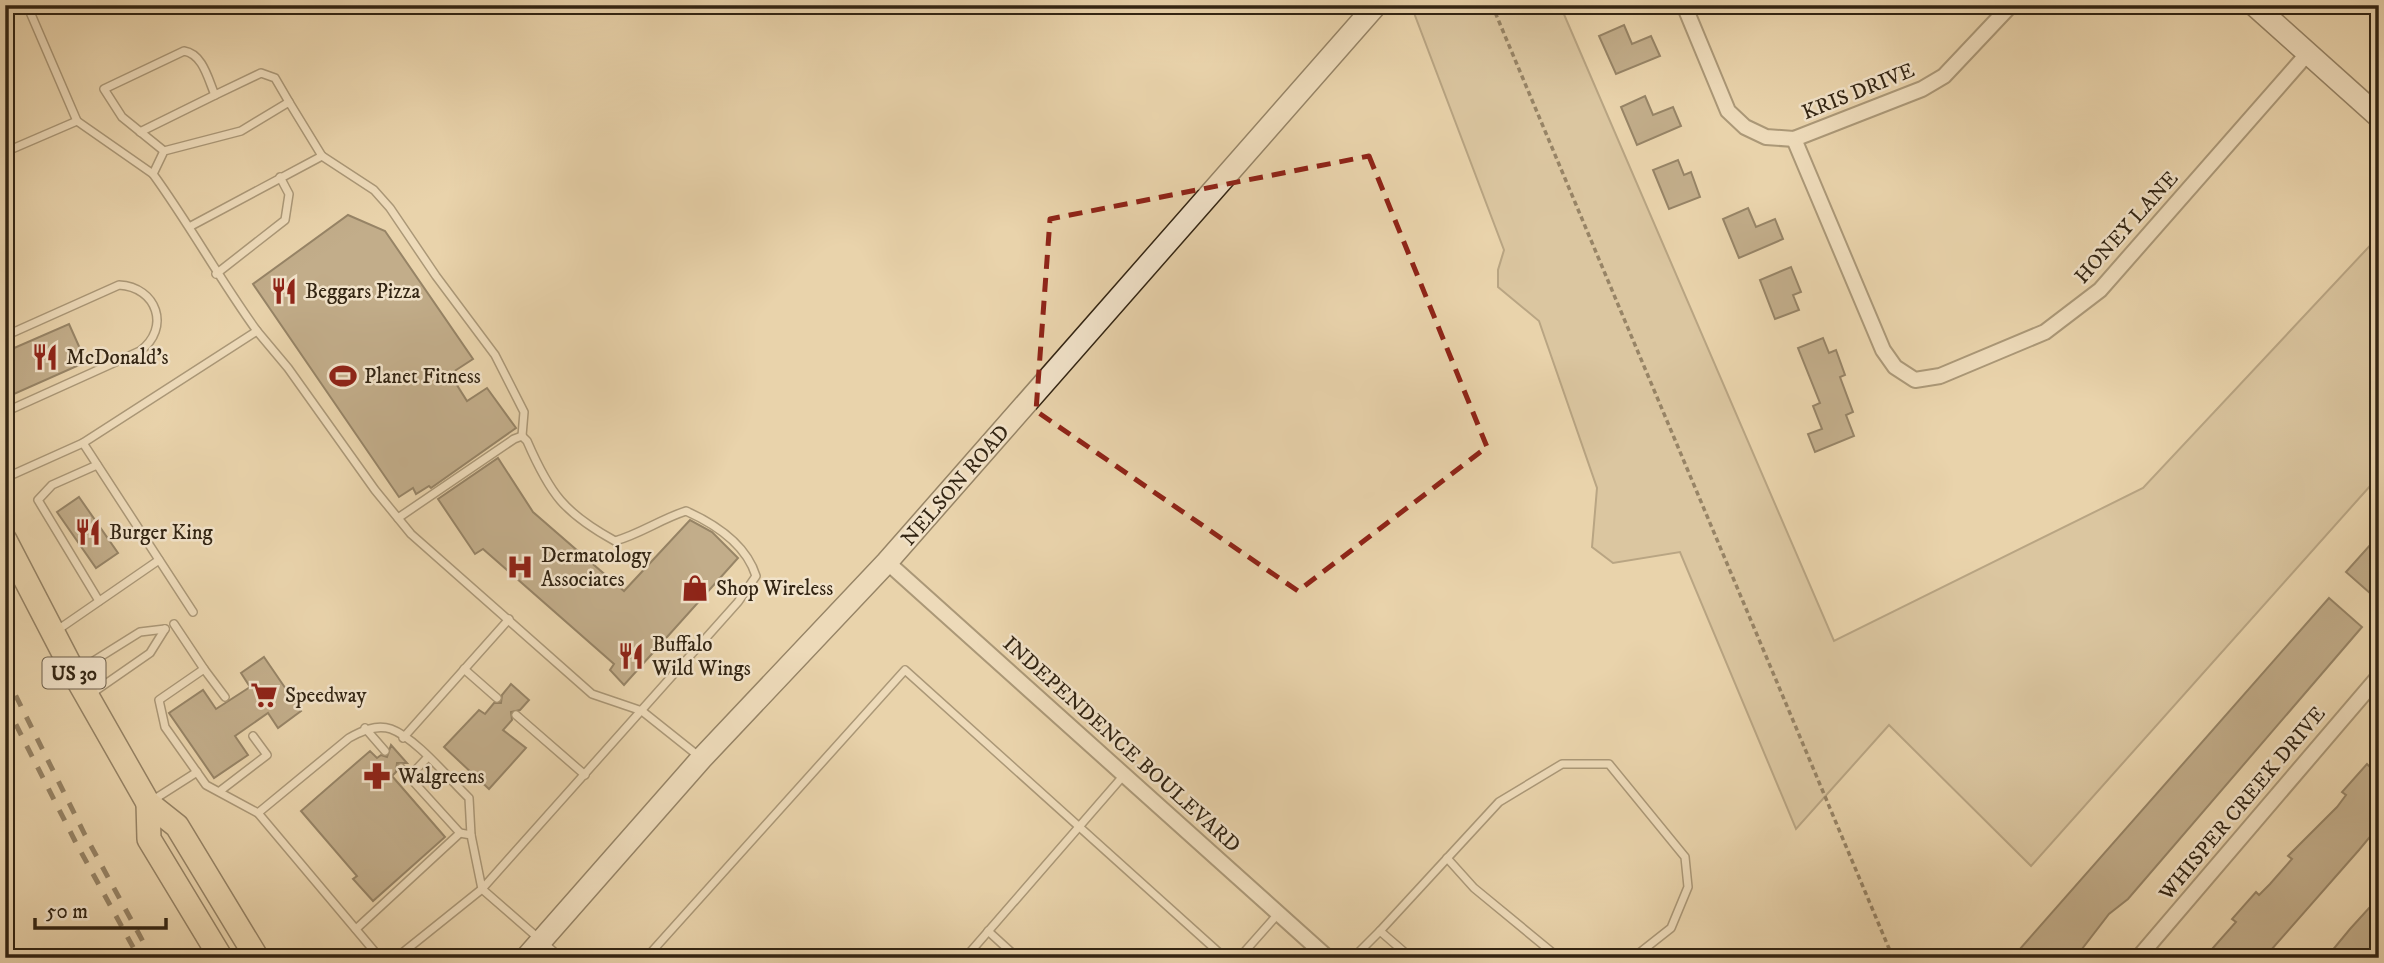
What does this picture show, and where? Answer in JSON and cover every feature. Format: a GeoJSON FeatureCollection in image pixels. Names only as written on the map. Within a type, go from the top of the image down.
{"type":"FeatureCollection","features":[{"type":"Feature","properties":{"kind":"main road","name":"US 30"},"geometry":{"type":"LineString","coordinates":[[5,540],[74,673],[148,803],[177,827],[257,958]]}},
{"type":"Feature","properties":{"kind":"main road","name":"US 30"},"geometry":{"type":"LineString","coordinates":[[148,803],[149,839],[221,958]]}},
{"type":"Feature","properties":{"kind":"street","name":"NELSON ROAD"},"geometry":{"type":"LineString","coordinates":[[526,958],[701,758],[887,562],[1376,5]]}},
{"type":"Feature","properties":{"kind":"street","name":"KRIS DRIVE"},"geometry":{"type":"LineString","coordinates":[[1684,5],[1728,111],[1745,127],[1766,137],[1794,139],[1923,89],[1944,76],[2011,5]]}},
{"type":"Feature","properties":{"kind":"street"},"geometry":{"type":"LineString","coordinates":[[2254,5],[2379,117]]}},
{"type":"Feature","properties":{"kind":"street","name":"HONEY LANE"},"geometry":{"type":"LineString","coordinates":[[1794,139],[1883,349],[1895,368],[1915,380],[1940,376],[2045,332],[2100,290],[2308,53]]}},
{"type":"Feature","properties":{"kind":"street","name":"INDEPENDENCE BOULEVARD"},"geometry":{"type":"LineString","coordinates":[[887,562],[1328,958]]}},
{"type":"Feature","properties":{"kind":"street","name":"WHISPER CREEK DRIVE"},"geometry":{"type":"LineString","coordinates":[[2138,958],[2379,676]]}},
{"type":"Feature","properties":{"kind":"lane"},"geometry":{"type":"LineString","coordinates":[[27,5],[77,121],[153,174],[191,226],[216,274],[411,534],[592,694],[642,712],[701,758]]}},
{"type":"Feature","properties":{"kind":"lane"},"geometry":{"type":"LineString","coordinates":[[164,151],[117,111],[104,89],[184,51],[192,52],[199,58],[215,95]]}},
{"type":"Feature","properties":{"kind":"lane"},"geometry":{"type":"LineString","coordinates":[[140,132],[261,73],[275,78],[322,156],[374,190],[390,208],[495,355],[524,412],[522,436],[557,499],[591,528],[615,541],[636,535],[657,521],[686,511],[713,524],[750,558],[756,576],[738,602],[642,712],[482,889],[396,958]]}},
{"type":"Feature","properties":{"kind":"lane"},"geometry":{"type":"LineString","coordinates":[[153,174],[164,151],[241,131],[289,102]]}},
{"type":"Feature","properties":{"kind":"lane"},"geometry":{"type":"LineString","coordinates":[[5,152],[77,121]]}},
{"type":"Feature","properties":{"kind":"lane"},"geometry":{"type":"LineString","coordinates":[[191,226],[322,156]]}},
{"type":"Feature","properties":{"kind":"lane"},"geometry":{"type":"LineString","coordinates":[[216,274],[285,220],[289,194],[280,177]]}},
{"type":"Feature","properties":{"kind":"lane"},"geometry":{"type":"LineString","coordinates":[[5,336],[119,285],[131,286],[149,297],[155,309],[158,328],[152,342],[140,351],[5,412]]}},
{"type":"Feature","properties":{"kind":"lane"},"geometry":{"type":"LineString","coordinates":[[5,478],[83,443],[257,331]]}},
{"type":"Feature","properties":{"kind":"lane"},"geometry":{"type":"LineString","coordinates":[[398,518],[522,436]]}},
{"type":"Feature","properties":{"kind":"lane"},"geometry":{"type":"LineString","coordinates":[[83,443],[193,612]]}},
{"type":"Feature","properties":{"kind":"lane"},"geometry":{"type":"LineString","coordinates":[[97,465],[52,485],[38,500],[99,601]]}},
{"type":"Feature","properties":{"kind":"lane"},"geometry":{"type":"LineString","coordinates":[[53,634],[159,560]]}},
{"type":"Feature","properties":{"kind":"lane"},"geometry":{"type":"LineString","coordinates":[[403,738],[509,619]]}},
{"type":"Feature","properties":{"kind":"lane"},"geometry":{"type":"LineString","coordinates":[[174,624],[225,697]]}},
{"type":"Feature","properties":{"kind":"lane"},"geometry":{"type":"LineString","coordinates":[[74,673],[140,632],[165,629],[150,653],[87,696]]}},
{"type":"Feature","properties":{"kind":"lane"},"geometry":{"type":"LineString","coordinates":[[204,668],[159,700],[165,727],[206,785],[258,813],[380,958]]}},
{"type":"Feature","properties":{"kind":"lane"},"geometry":{"type":"LineString","coordinates":[[464,669],[497,698]]}},
{"type":"Feature","properties":{"kind":"lane"},"geometry":{"type":"LineString","coordinates":[[646,958],[905,670],[1225,958]]}},
{"type":"Feature","properties":{"kind":"lane"},"geometry":{"type":"LineString","coordinates":[[516,715],[585,775]]}},
{"type":"Feature","properties":{"kind":"lane"},"geometry":{"type":"LineString","coordinates":[[365,728],[386,751]]}},
{"type":"Feature","properties":{"kind":"lane"},"geometry":{"type":"LineString","coordinates":[[258,813],[349,738],[365,728],[390,729],[427,758],[469,798],[471,835],[482,889],[561,958]]}},
{"type":"Feature","properties":{"kind":"lane"},"geometry":{"type":"LineString","coordinates":[[220,791],[267,755],[253,736]]}},
{"type":"Feature","properties":{"kind":"lane"},"geometry":{"type":"LineString","coordinates":[[409,777],[427,758]]}},
{"type":"Feature","properties":{"kind":"lane"},"geometry":{"type":"LineString","coordinates":[[1353,958],[1499,802],[1562,764],[1609,764],[1685,857],[1688,887],[1671,928],[1633,958]]}},
{"type":"Feature","properties":{"kind":"lane"},"geometry":{"type":"LineString","coordinates":[[401,768],[460,833],[471,835]]}},
{"type":"Feature","properties":{"kind":"lane"},"geometry":{"type":"LineString","coordinates":[[148,803],[197,772]]}},
{"type":"Feature","properties":{"kind":"lane"},"geometry":{"type":"LineString","coordinates":[[965,958],[1124,775]]}},
{"type":"Feature","properties":{"kind":"lane"},"geometry":{"type":"LineString","coordinates":[[356,929],[460,833]]}},
{"type":"Feature","properties":{"kind":"lane"},"geometry":{"type":"LineString","coordinates":[[1447,858],[1474,888],[1559,958]]}},
{"type":"Feature","properties":{"kind":"lane"},"geometry":{"type":"LineString","coordinates":[[1239,958],[1279,913]]}},
{"type":"Feature","properties":{"kind":"lane"},"geometry":{"type":"LineString","coordinates":[[988,931],[1011,952]]}},
{"type":"Feature","properties":{"kind":"lane"},"geometry":{"type":"LineString","coordinates":[[1380,931],[1410,958]]}},
{"type":"Feature","properties":{"kind":"path"},"geometry":{"type":"LineString","coordinates":[[1492,5],[1893,958]]}},
{"type":"Feature","properties":{"kind":"highlighted area"},"geometry":{"type":"Polygon","coordinates":[[[1369,156],[1487,447],[1298,591],[1036,411],[1050,219],[1369,156]]]}},
{"type":"Feature","properties":{"kind":"shaded area"},"geometry":{"type":"Polygon","coordinates":[[[1411,5],[1560,5],[1834,641],[2143,488],[2379,236],[2379,476],[2031,866],[1889,725],[1796,829],[1680,552],[1613,563],[1592,547],[1597,488],[1539,321],[1498,287],[1498,270],[1504,250],[1411,5]]]}},
{"type":"Feature","properties":{"kind":"building"},"geometry":{"type":"Polygon","coordinates":[[[1624,25],[1632,44],[1651,36],[1660,56],[1616,74],[1599,36],[1624,25]]]}},
{"type":"Feature","properties":{"kind":"building"},"geometry":{"type":"Polygon","coordinates":[[[1645,96],[1653,115],[1673,107],[1681,126],[1637,145],[1621,107],[1645,96]]]}},
{"type":"Feature","properties":{"kind":"building"},"geometry":{"type":"Polygon","coordinates":[[[1678,160],[1684,175],[1691,172],[1700,197],[1669,209],[1653,170],[1678,160]]]}},
{"type":"Feature","properties":{"kind":"building"},"geometry":{"type":"Polygon","coordinates":[[[1748,208],[1756,227],[1775,219],[1783,239],[1739,258],[1723,219],[1748,208]]]}},
{"type":"Feature","properties":{"kind":"building"},"geometry":{"type":"Polygon","coordinates":[[[348,215],[385,231],[473,359],[450,374],[467,401],[487,388],[516,428],[431,488],[429,486],[416,494],[413,488],[399,497],[253,284],[348,215]]]}},
{"type":"Feature","properties":{"kind":"building"},"geometry":{"type":"Polygon","coordinates":[[[1791,267],[1801,292],[1793,295],[1799,310],[1775,319],[1760,280],[1791,267]]]}},
{"type":"Feature","properties":{"kind":"building","name":"McDonald's"},"geometry":{"type":"Polygon","coordinates":[[[69,324],[86,362],[5,398],[5,352],[69,324]]]}},
{"type":"Feature","properties":{"kind":"building"},"geometry":{"type":"Polygon","coordinates":[[[1823,338],[1829,353],[1836,350],[1845,375],[1840,377],[1853,412],[1846,415],[1854,436],[1815,452],[1808,434],[1822,429],[1813,406],[1820,403],[1798,348],[1823,338]]]}},
{"type":"Feature","properties":{"kind":"building"},"geometry":{"type":"Polygon","coordinates":[[[498,458],[533,512],[624,591],[690,520],[712,532],[738,558],[624,685],[610,670],[614,664],[483,549],[475,554],[438,499],[498,458]]]}},
{"type":"Feature","properties":{"kind":"building","name":"Burger King"},"geometry":{"type":"Polygon","coordinates":[[[79,497],[118,553],[96,568],[57,512],[79,497]]]}},
{"type":"Feature","properties":{"kind":"building"},"geometry":{"type":"Polygon","coordinates":[[[2379,535],[2379,601],[2346,572],[2379,535]]]}},
{"type":"Feature","properties":{"kind":"building"},"geometry":{"type":"Polygon","coordinates":[[[2329,598],[2362,627],[2128,899],[2109,914],[2075,958],[2012,958],[2329,598]]]}},
{"type":"Feature","properties":{"kind":"building"},"geometry":{"type":"Polygon","coordinates":[[[264,657],[301,711],[278,728],[268,713],[235,736],[248,755],[214,778],[169,713],[203,690],[216,709],[250,687],[241,673],[264,657]]]}},
{"type":"Feature","properties":{"kind":"building"},"geometry":{"type":"Polygon","coordinates":[[[511,684],[529,700],[520,710],[511,712],[512,720],[503,730],[526,748],[489,789],[444,747],[479,710],[485,714],[494,703],[501,703],[502,695],[511,684]]]}},
{"type":"Feature","properties":{"kind":"building","name":"Walgreens"},"geometry":{"type":"Polygon","coordinates":[[[391,745],[407,763],[397,763],[396,772],[392,776],[445,837],[373,901],[353,879],[357,876],[301,811],[370,751],[377,758],[381,755],[387,757],[391,745]]]}},
{"type":"Feature","properties":{"kind":"building"},"geometry":{"type":"Polygon","coordinates":[[[2379,758],[2379,826],[2359,850],[2264,958],[2204,958],[2236,922],[2232,919],[2256,892],[2259,895],[2270,884],[2292,859],[2288,856],[2337,807],[2346,795],[2342,792],[2367,764],[2370,767],[2379,758]]]}},
{"type":"Feature","properties":{"kind":"building"},"geometry":{"type":"Polygon","coordinates":[[[2379,897],[2379,958],[2326,958],[2350,929],[2379,897]]]}},
{"type":"Feature","properties":{"kind":"railway"},"geometry":{"type":"LineString","coordinates":[[5,674],[85,835],[152,958]]}},
{"type":"Feature","properties":{"kind":"railway"},"geometry":{"type":"LineString","coordinates":[[5,703],[75,841],[139,958]]}},
{"type":"Feature","properties":{"kind":"place","name":"Beggars Pizza"},"geometry":{"type":"Point","coordinates":[284,291]}},
{"type":"Feature","properties":{"kind":"place","name":"McDonald's"},"geometry":{"type":"Point","coordinates":[45,357]}},
{"type":"Feature","properties":{"kind":"place","name":"Planet Fitness"},"geometry":{"type":"Point","coordinates":[343,376]}},
{"type":"Feature","properties":{"kind":"place","name":"Burger King"},"geometry":{"type":"Point","coordinates":[88,532]}},
{"type":"Feature","properties":{"kind":"place","name":"Dermatology Associates"},"geometry":{"type":"Point","coordinates":[520,567]}},
{"type":"Feature","properties":{"kind":"place","name":"Shop Wireless"},"geometry":{"type":"Point","coordinates":[695,588]}},
{"type":"Feature","properties":{"kind":"place","name":"Buffalo Wild Wings"},"geometry":{"type":"Point","coordinates":[631,656]}},
{"type":"Feature","properties":{"kind":"place","name":"Speedway"},"geometry":{"type":"Point","coordinates":[264,695]}},
{"type":"Feature","properties":{"kind":"place","name":"Walgreens"},"geometry":{"type":"Point","coordinates":[377,776]}}]}
